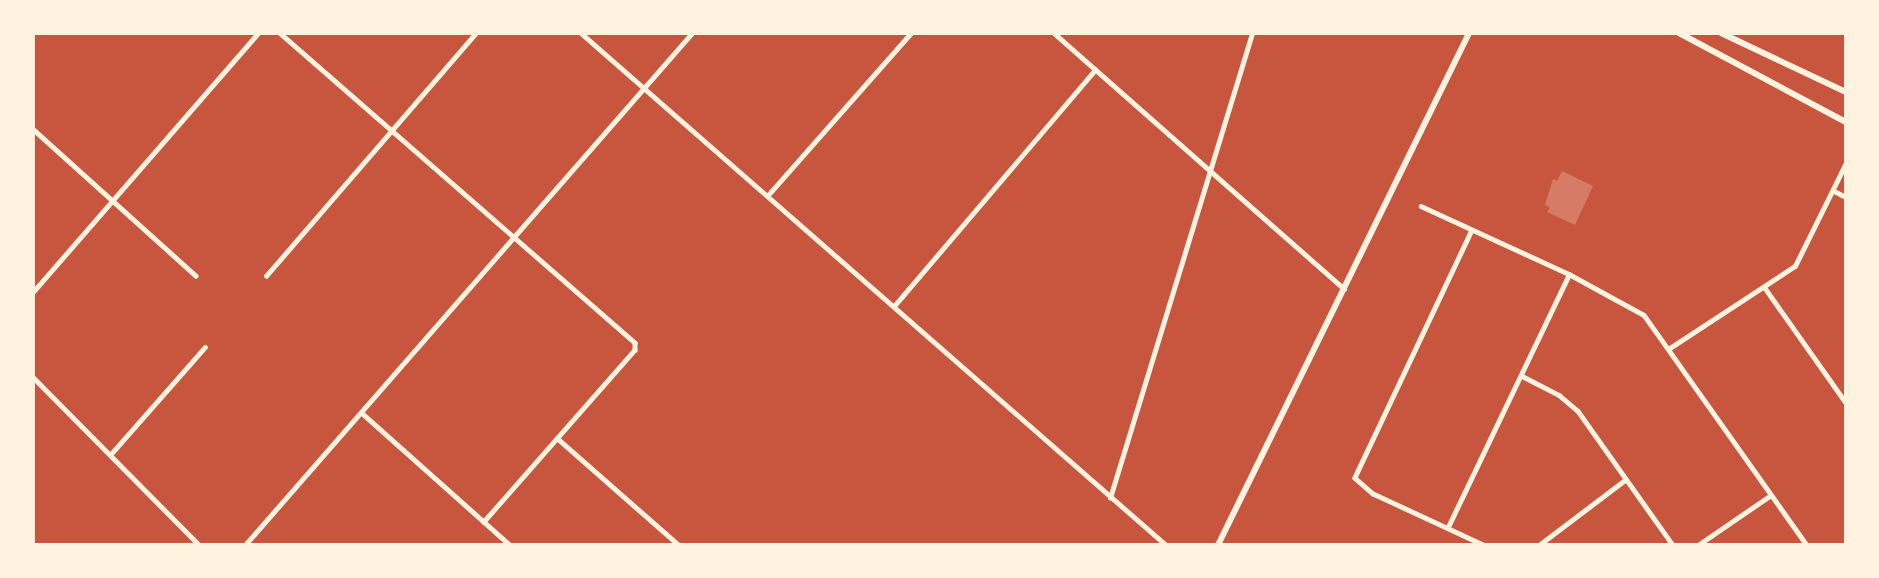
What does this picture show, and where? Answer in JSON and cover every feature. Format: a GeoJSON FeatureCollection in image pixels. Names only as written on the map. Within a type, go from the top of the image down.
{"type":"FeatureCollection","features":[{"type":"Feature","properties":{"kind":"main road"},"geometry":{"type":"LineString","coordinates":[[1219,545],[1469,33]]}},
{"type":"Feature","properties":{"kind":"main road"},"geometry":{"type":"LineString","coordinates":[[1679,33],[1846,122]]}},
{"type":"Feature","properties":{"kind":"main road"},"geometry":{"type":"LineString","coordinates":[[1721,33],[1846,92]]}},
{"type":"Feature","properties":{"kind":"street"},"geometry":{"type":"LineString","coordinates":[[33,292],[258,33]]}},
{"type":"Feature","properties":{"kind":"street"},"geometry":{"type":"LineString","coordinates":[[281,33],[635,343],[635,350],[484,522]]}},
{"type":"Feature","properties":{"kind":"street"},"geometry":{"type":"LineString","coordinates":[[266,276],[476,33]]}},
{"type":"Feature","properties":{"kind":"street"},"geometry":{"type":"LineString","coordinates":[[581,33],[895,304],[1166,545]]}},
{"type":"Feature","properties":{"kind":"street"},"geometry":{"type":"LineString","coordinates":[[246,545],[515,240],[692,33]]}},
{"type":"Feature","properties":{"kind":"street"},"geometry":{"type":"LineString","coordinates":[[769,194],[912,33]]}},
{"type":"Feature","properties":{"kind":"street"},"geometry":{"type":"LineString","coordinates":[[1054,33],[1344,289]]}},
{"type":"Feature","properties":{"kind":"street"},"geometry":{"type":"LineString","coordinates":[[1110,498],[1252,33]]}},
{"type":"Feature","properties":{"kind":"street"},"geometry":{"type":"LineString","coordinates":[[895,304],[1096,70]]}},
{"type":"Feature","properties":{"kind":"street"},"geometry":{"type":"LineString","coordinates":[[33,129],[114,198],[197,276]]}},
{"type":"Feature","properties":{"kind":"street"},"geometry":{"type":"LineString","coordinates":[[1670,348],[1765,288],[1795,265],[1846,163]]}},
{"type":"Feature","properties":{"kind":"street"},"geometry":{"type":"LineString","coordinates":[[1834,191],[1846,197]]}},
{"type":"Feature","properties":{"kind":"street"},"geometry":{"type":"LineString","coordinates":[[1421,206],[1634,307],[1670,348],[1807,545]]}},
{"type":"Feature","properties":{"kind":"street"},"geometry":{"type":"LineString","coordinates":[[1472,230],[1355,473],[1361,487],[1483,545]]}},
{"type":"Feature","properties":{"kind":"street"},"geometry":{"type":"LineString","coordinates":[[1448,527],[1569,274]]}},
{"type":"Feature","properties":{"kind":"street"},"geometry":{"type":"LineString","coordinates":[[1765,288],[1846,403]]}},
{"type":"Feature","properties":{"kind":"street"},"geometry":{"type":"LineString","coordinates":[[111,454],[205,347]]}},
{"type":"Feature","properties":{"kind":"street"},"geometry":{"type":"LineString","coordinates":[[1522,376],[1569,402],[1673,545]]}},
{"type":"Feature","properties":{"kind":"street"},"geometry":{"type":"LineString","coordinates":[[33,377],[199,545]]}},
{"type":"Feature","properties":{"kind":"street"},"geometry":{"type":"LineString","coordinates":[[363,414],[510,545]]}},
{"type":"Feature","properties":{"kind":"street"},"geometry":{"type":"LineString","coordinates":[[557,438],[679,545]]}},
{"type":"Feature","properties":{"kind":"street"},"geometry":{"type":"LineString","coordinates":[[1539,545],[1625,480]]}},
{"type":"Feature","properties":{"kind":"street"},"geometry":{"type":"LineString","coordinates":[[1698,545],[1771,495]]}},
{"type":"Feature","properties":{"kind":"building"},"geometry":{"type":"Polygon","coordinates":[[[1562,171],[1593,186],[1575,225],[1547,212],[1550,207],[1545,205],[1553,179],[1557,181],[1562,171]]]}}]}
